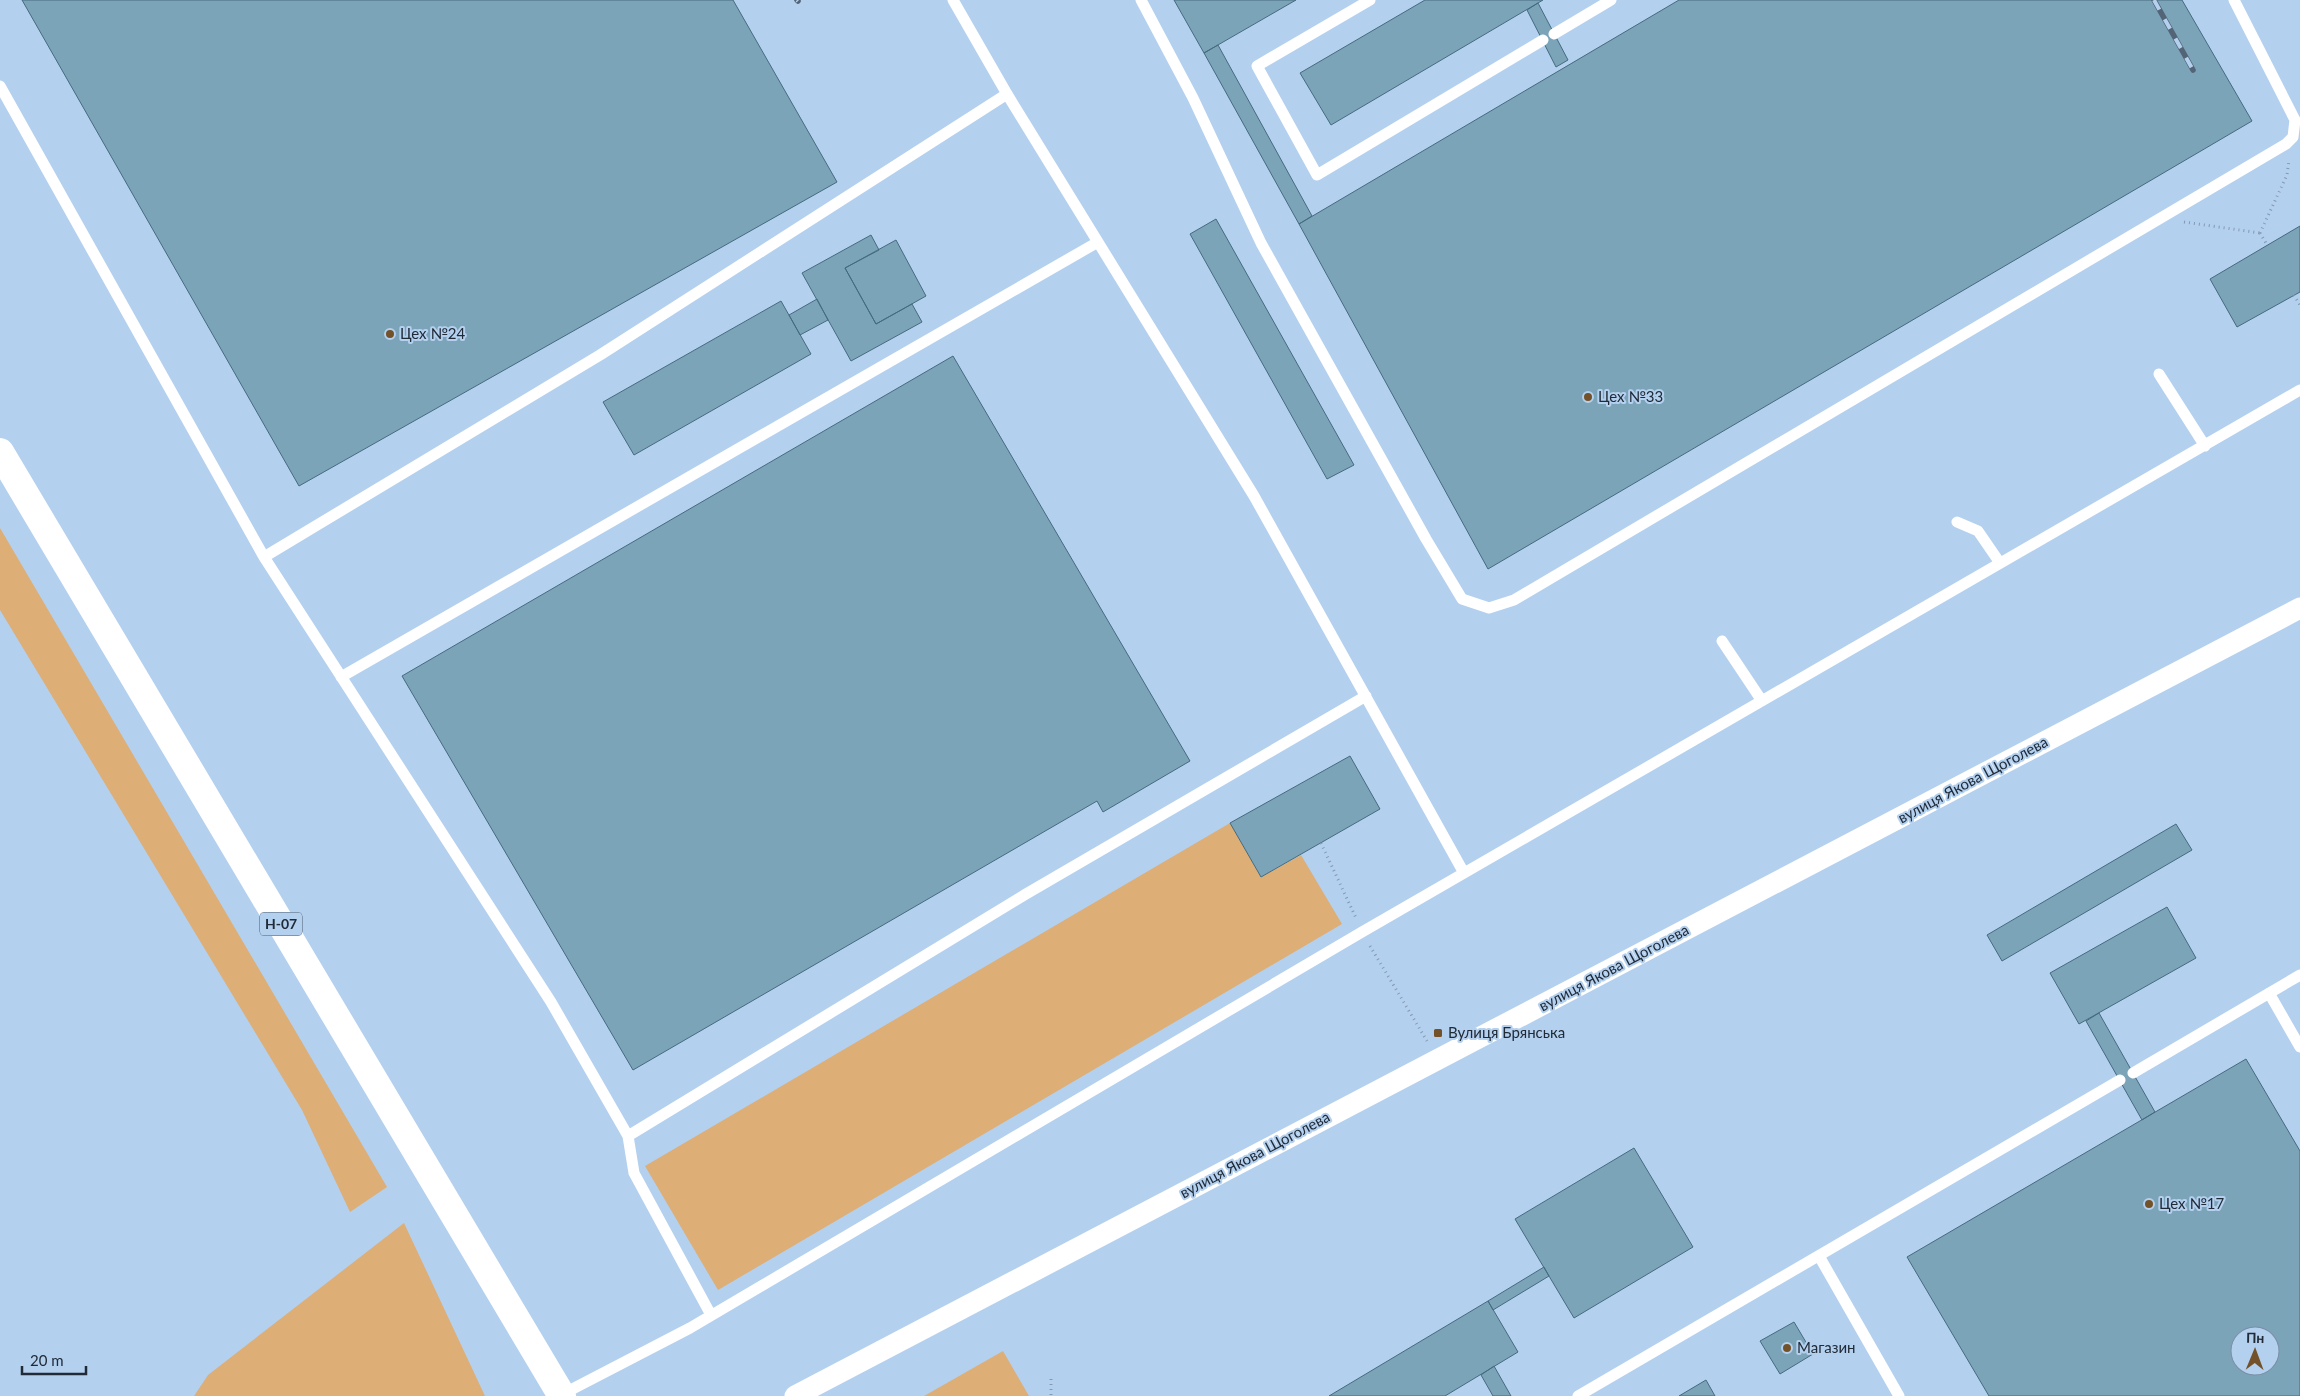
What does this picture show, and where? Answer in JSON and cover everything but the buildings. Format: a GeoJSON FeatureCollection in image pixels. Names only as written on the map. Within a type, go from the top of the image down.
{"type":"FeatureCollection","features":[{"type":"Feature","properties":{"kind":"main road","name":"Н-07"},"geometry":{"type":"LineString","coordinates":[[0,452],[561,1396]]}},
{"type":"Feature","properties":{"kind":"street","name":"вулиця Якова Щоголева"},"geometry":{"type":"LineString","coordinates":[[795,1396],[2300,608]]}},
{"type":"Feature","properties":{"kind":"lane"},"geometry":{"type":"LineString","coordinates":[[953,0],[1007,94],[1254,496],[1464,873]]}},
{"type":"Feature","properties":{"kind":"lane"},"geometry":{"type":"LineString","coordinates":[[1141,0],[1193,98],[1261,243],[1426,539],[1462,599],[1489,608],[1514,600],[2286,144],[2293,137],[2295,120],[2234,0]]}},
{"type":"Feature","properties":{"kind":"lane"},"geometry":{"type":"LineString","coordinates":[[1370,0],[1257,66],[1317,175],[1543,40]]}},
{"type":"Feature","properties":{"kind":"lane"},"geometry":{"type":"LineString","coordinates":[[1554,34],[1611,0]]}},
{"type":"Feature","properties":{"kind":"lane"},"geometry":{"type":"LineString","coordinates":[[0,86],[264,558],[551,1002],[628,1136],[634,1173],[711,1315]]}},
{"type":"Feature","properties":{"kind":"lane"},"geometry":{"type":"LineString","coordinates":[[264,558],[600,355],[1007,94]]}},
{"type":"Feature","properties":{"kind":"lane"},"geometry":{"type":"LineString","coordinates":[[341,677],[1098,242]]}},
{"type":"Feature","properties":{"kind":"lane"},"geometry":{"type":"LineString","coordinates":[[2159,374],[2205,446]]}},
{"type":"Feature","properties":{"kind":"lane"},"geometry":{"type":"LineString","coordinates":[[561,1396],[690,1328],[1362,932],[2300,390]]}},
{"type":"Feature","properties":{"kind":"lane"},"geometry":{"type":"LineString","coordinates":[[1958,522],[1978,531],[2000,564]]}},
{"type":"Feature","properties":{"kind":"lane"},"geometry":{"type":"LineString","coordinates":[[1722,641],[1762,701]]}},
{"type":"Feature","properties":{"kind":"lane"},"geometry":{"type":"LineString","coordinates":[[628,1136],[1026,894],[1366,696]]}},
{"type":"Feature","properties":{"kind":"lane"},"geometry":{"type":"LineString","coordinates":[[2133,1073],[2300,975]]}},
{"type":"Feature","properties":{"kind":"lane"},"geometry":{"type":"LineString","coordinates":[[2269,993],[2300,1047]]}},
{"type":"Feature","properties":{"kind":"lane"},"geometry":{"type":"LineString","coordinates":[[1578,1396],[2120,1080]]}},
{"type":"Feature","properties":{"kind":"lane"},"geometry":{"type":"LineString","coordinates":[[1819,1256],[1900,1396]]}},
{"type":"Feature","properties":{"kind":"path"},"geometry":{"type":"LineString","coordinates":[[2260,233],[2287,175]]}},
{"type":"Feature","properties":{"kind":"path"},"geometry":{"type":"LineString","coordinates":[[2179,222],[2260,233]]}},
{"type":"Feature","properties":{"kind":"path"},"geometry":{"type":"LineString","coordinates":[[2260,233],[2266,243]]}},
{"type":"Feature","properties":{"kind":"path"},"geometry":{"type":"LineString","coordinates":[[2294,295],[2300,305]]}},
{"type":"Feature","properties":{"kind":"path"},"geometry":{"type":"LineString","coordinates":[[1321,843],[1362,932]]}},
{"type":"Feature","properties":{"kind":"path"},"geometry":{"type":"LineString","coordinates":[[1376,959],[1438,1059]]}},
{"type":"Feature","properties":{"kind":"path"},"geometry":{"type":"LineString","coordinates":[[1050,1379],[1051,1396]]}},
{"type":"Feature","properties":{"kind":"shaded area"},"geometry":{"type":"Polygon","coordinates":[[[0,528],[387,1187],[350,1212],[302,1110],[0,610],[0,528]]]}},
{"type":"Feature","properties":{"kind":"shaded area"},"geometry":{"type":"Polygon","coordinates":[[[1230,823],[1261,877],[1301,855],[1342,924],[718,1290],[645,1166],[1230,823]]]}},
{"type":"Feature","properties":{"kind":"shaded area"},"geometry":{"type":"Polygon","coordinates":[[[404,1223],[485,1396],[194,1396],[208,1375],[404,1223]]]}},
{"type":"Feature","properties":{"kind":"shaded area"},"geometry":{"type":"Polygon","coordinates":[[[1003,1351],[1029,1396],[924,1396],[1003,1351]]]}},
{"type":"Feature","properties":{"kind":"railway"},"geometry":{"type":"LineString","coordinates":[[2154,0],[2193,70]]}},
{"type":"Feature","properties":{"kind":"place","name":"Цех №24"},"geometry":{"type":"Point","coordinates":[390,334]}},
{"type":"Feature","properties":{"kind":"place","name":"Цех №33"},"geometry":{"type":"Point","coordinates":[1588,397]}},
{"type":"Feature","properties":{"kind":"place","name":"Вулиця Брянська"},"geometry":{"type":"Point","coordinates":[1438,1033]}},
{"type":"Feature","properties":{"kind":"place","name":"Цех №17"},"geometry":{"type":"Point","coordinates":[2149,1204]}},
{"type":"Feature","properties":{"kind":"place","name":"Магазин"},"geometry":{"type":"Point","coordinates":[1787,1348]}}]}
